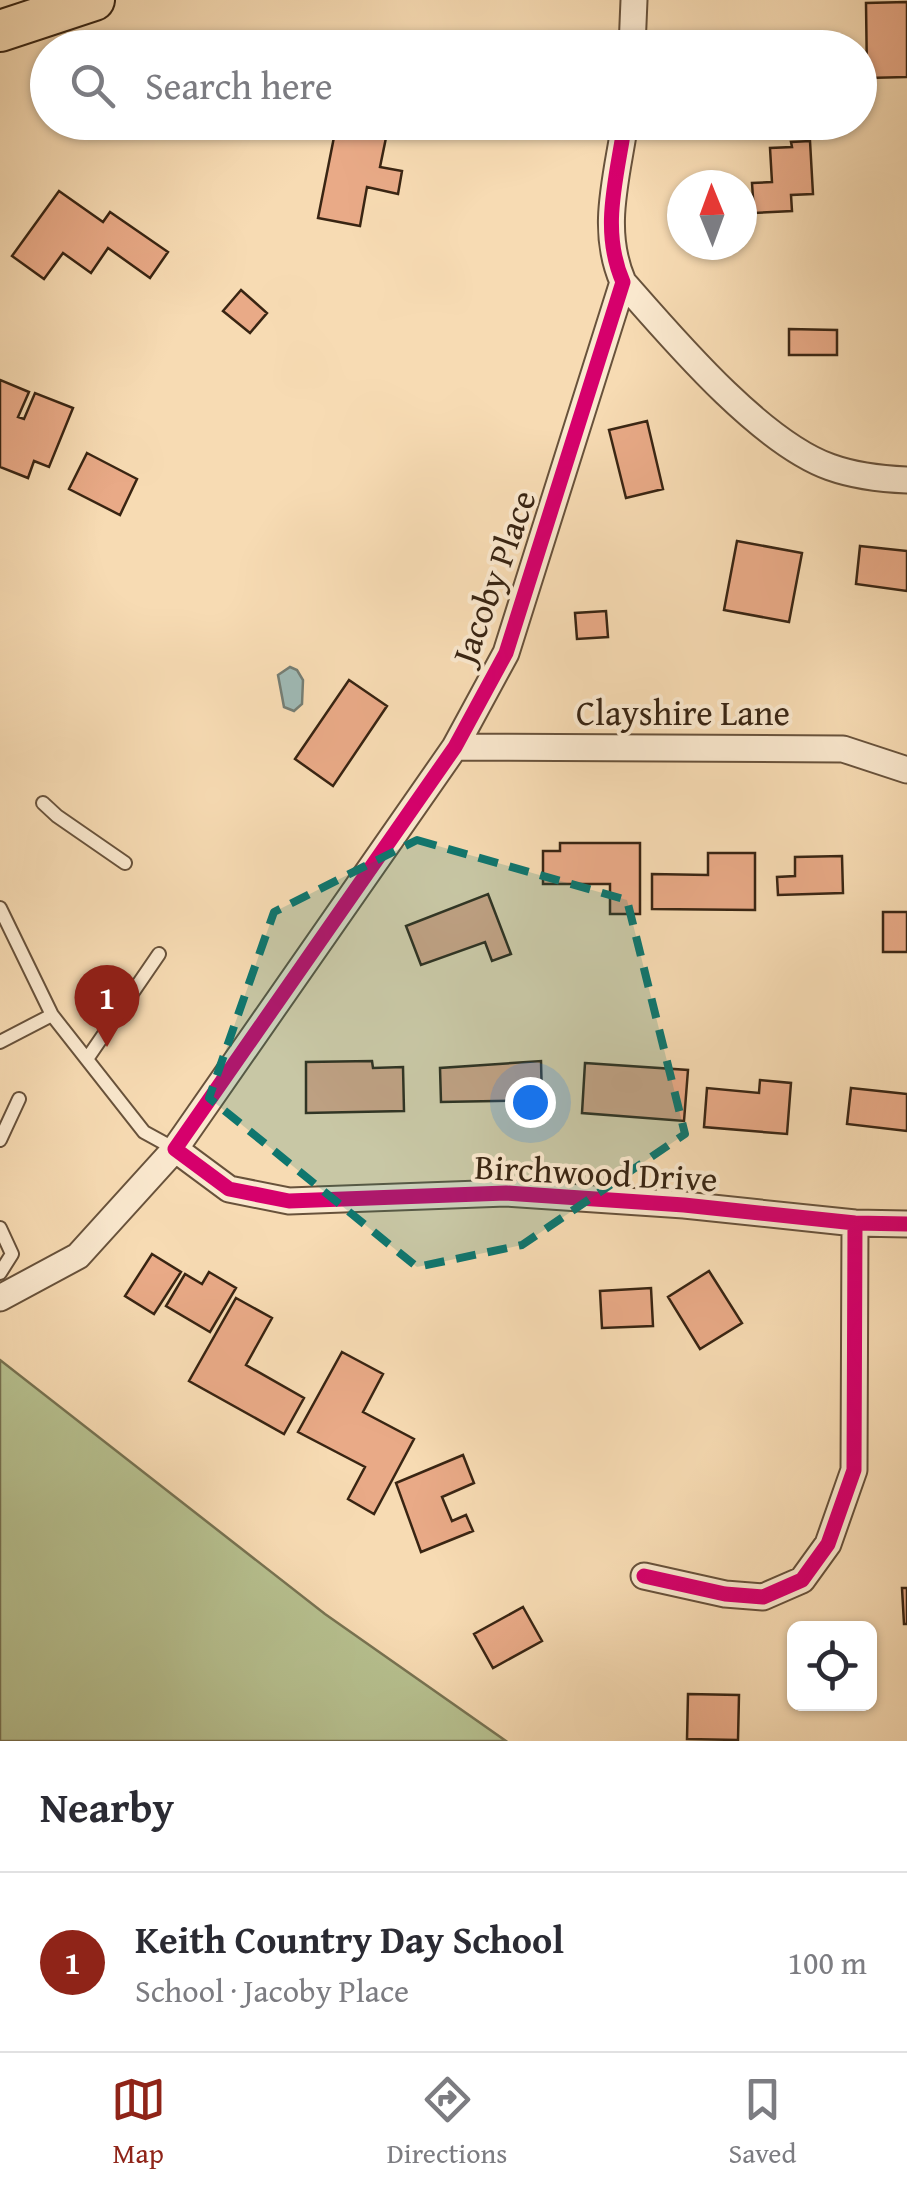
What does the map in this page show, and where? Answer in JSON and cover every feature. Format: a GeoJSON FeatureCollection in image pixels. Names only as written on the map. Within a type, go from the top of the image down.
{"type":"FeatureCollection","features":[{"type":"Feature","properties":{"kind":"main road"},"geometry":{"type":"LineString","coordinates":[[0,31],[94,0]]}},
{"type":"Feature","properties":{"kind":"street"},"geometry":{"type":"LineString","coordinates":[[633,30],[634,0]]}},
{"type":"Feature","properties":{"kind":"street"},"geometry":{"type":"LineString","coordinates":[[622,140],[610,228],[612,256],[623,282],[711,378],[778,439],[829,467],[907,480]]}},
{"type":"Feature","properties":{"kind":"street","name":"Jacoby Place"},"geometry":{"type":"LineString","coordinates":[[0,1298],[78,1256],[175,1149],[455,747],[506,653],[623,282]]}},
{"type":"Feature","properties":{"kind":"street","name":"Clayshire Lane"},"geometry":{"type":"LineString","coordinates":[[455,747],[843,750],[907,770]]}},
{"type":"Feature","properties":{"kind":"street","name":"Birchwood Drive"},"geometry":{"type":"LineString","coordinates":[[175,1149],[230,1190],[289,1201],[506,1194],[684,1205],[855,1224],[907,1224]]}},
{"type":"Feature","properties":{"kind":"street"},"geometry":{"type":"LineString","coordinates":[[644,1576],[725,1594],[763,1597],[802,1580],[828,1544],[854,1470],[855,1224]]}},
{"type":"Feature","properties":{"kind":"lane"},"geometry":{"type":"LineString","coordinates":[[43,803],[124,863]]}},
{"type":"Feature","properties":{"kind":"lane"},"geometry":{"type":"LineString","coordinates":[[0,908],[52,1014],[144,1132],[175,1149]]}},
{"type":"Feature","properties":{"kind":"lane"},"geometry":{"type":"LineString","coordinates":[[87,1059],[159,954]]}},
{"type":"Feature","properties":{"kind":"lane"},"geometry":{"type":"LineString","coordinates":[[0,1042],[52,1014]]}},
{"type":"Feature","properties":{"kind":"lane"},"geometry":{"type":"LineString","coordinates":[[0,1140],[19,1099]]}},
{"type":"Feature","properties":{"kind":"lane"},"geometry":{"type":"LineString","coordinates":[[0,1228],[12,1254],[0,1273]]}},
{"type":"Feature","properties":{"kind":"highlighted area"},"geometry":{"type":"Polygon","coordinates":[[[417,840],[627,900],[685,1134],[522,1245],[417,1267],[209,1098],[274,912],[417,840]]]}},
{"type":"Feature","properties":{"kind":"green space"},"geometry":{"type":"Polygon","coordinates":[[[0,1360],[325,1614],[506,1741],[0,1741],[0,1360]]]}},
{"type":"Feature","properties":{"kind":"water"},"geometry":{"type":"Polygon","coordinates":[[[290,667],[303,680],[302,704],[294,711],[284,707],[278,675],[290,667]]]}},
{"type":"Feature","properties":{"kind":"building"},"geometry":{"type":"Polygon","coordinates":[[[907,2],[907,77],[877,78],[877,30],[866,30],[866,3],[907,2]]]}},
{"type":"Feature","properties":{"kind":"building"},"geometry":{"type":"Polygon","coordinates":[[[333,140],[386,140],[380,167],[402,171],[398,194],[367,187],[360,226],[318,218],[333,140]]]}},
{"type":"Feature","properties":{"kind":"building"},"geometry":{"type":"Polygon","coordinates":[[[810,141],[813,194],[791,195],[792,211],[757,213],[757,183],[772,182],[770,148],[792,147],[791,142],[810,141]]]}},
{"type":"Feature","properties":{"kind":"building"},"geometry":{"type":"Polygon","coordinates":[[[59,191],[103,222],[110,212],[168,252],[150,278],[108,248],[91,273],[63,253],[44,279],[12,256],[59,191]]]}},
{"type":"Feature","properties":{"kind":"building"},"geometry":{"type":"Polygon","coordinates":[[[241,290],[267,313],[250,333],[223,311],[241,290]]]}},
{"type":"Feature","properties":{"kind":"building"},"geometry":{"type":"Polygon","coordinates":[[[789,329],[837,330],[837,355],[789,355],[789,329]]]}},
{"type":"Feature","properties":{"kind":"building"},"geometry":{"type":"Polygon","coordinates":[[[0,380],[29,392],[18,417],[24,419],[35,393],[73,408],[49,467],[34,461],[28,478],[0,467],[0,380]]]}},
{"type":"Feature","properties":{"kind":"building"},"geometry":{"type":"Polygon","coordinates":[[[647,421],[663,489],[626,498],[609,430],[647,421]]]}},
{"type":"Feature","properties":{"kind":"building"},"geometry":{"type":"Polygon","coordinates":[[[87,453],[137,479],[120,515],[69,489],[87,453]]]}},
{"type":"Feature","properties":{"kind":"building"},"geometry":{"type":"Polygon","coordinates":[[[737,541],[802,553],[789,622],[724,610],[737,541]]]}},
{"type":"Feature","properties":{"kind":"building"},"geometry":{"type":"Polygon","coordinates":[[[860,546],[907,551],[907,591],[856,584],[860,546]]]}},
{"type":"Feature","properties":{"kind":"building"},"geometry":{"type":"Polygon","coordinates":[[[606,611],[608,637],[577,639],[575,613],[606,611]]]}},
{"type":"Feature","properties":{"kind":"building"},"geometry":{"type":"Polygon","coordinates":[[[349,680],[387,706],[333,786],[295,759],[349,680]]]}},
{"type":"Feature","properties":{"kind":"building"},"geometry":{"type":"Polygon","coordinates":[[[560,843],[640,843],[640,914],[610,914],[610,884],[543,884],[543,851],[560,851],[560,843]]]}},
{"type":"Feature","properties":{"kind":"building"},"geometry":{"type":"Polygon","coordinates":[[[708,853],[755,853],[755,910],[652,909],[652,874],[708,875],[708,853]]]}},
{"type":"Feature","properties":{"kind":"building"},"geometry":{"type":"Polygon","coordinates":[[[842,856],[843,893],[778,895],[777,877],[795,876],[795,857],[842,856]]]}},
{"type":"Feature","properties":{"kind":"building"},"geometry":{"type":"Polygon","coordinates":[[[488,894],[511,954],[492,961],[485,942],[421,965],[406,926],[488,894]]]}},
{"type":"Feature","properties":{"kind":"building"},"geometry":{"type":"Polygon","coordinates":[[[883,912],[907,912],[907,952],[883,952],[883,912]]]}},
{"type":"Feature","properties":{"kind":"building"},"geometry":{"type":"Polygon","coordinates":[[[372,1061],[373,1068],[403,1067],[404,1111],[306,1113],[306,1062],[372,1061]]]}},
{"type":"Feature","properties":{"kind":"building"},"geometry":{"type":"Polygon","coordinates":[[[541,1061],[542,1100],[441,1102],[440,1068],[541,1061]]]}},
{"type":"Feature","properties":{"kind":"building"},"geometry":{"type":"Polygon","coordinates":[[[585,1063],[688,1070],[684,1121],[582,1113],[585,1063]]]}},
{"type":"Feature","properties":{"kind":"building"},"geometry":{"type":"Polygon","coordinates":[[[760,1080],[791,1083],[787,1134],[704,1127],[707,1088],[759,1093],[760,1080]]]}},
{"type":"Feature","properties":{"kind":"building"},"geometry":{"type":"Polygon","coordinates":[[[851,1088],[907,1094],[907,1131],[847,1124],[851,1088]]]}},
{"type":"Feature","properties":{"kind":"building"},"geometry":{"type":"Polygon","coordinates":[[[152,1254],[181,1272],[154,1314],[125,1296],[152,1254]]]}},
{"type":"Feature","properties":{"kind":"building"},"geometry":{"type":"Polygon","coordinates":[[[709,1271],[742,1323],[700,1349],[668,1297],[709,1271]]]}},
{"type":"Feature","properties":{"kind":"building"},"geometry":{"type":"Polygon","coordinates":[[[209,1272],[236,1288],[210,1332],[166,1306],[185,1274],[202,1284],[209,1272]]]}},
{"type":"Feature","properties":{"kind":"building"},"geometry":{"type":"Polygon","coordinates":[[[651,1288],[653,1326],[602,1328],[600,1291],[651,1288]]]}},
{"type":"Feature","properties":{"kind":"building"},"geometry":{"type":"Polygon","coordinates":[[[236,1298],[272,1318],[246,1365],[304,1398],[284,1434],[189,1381],[236,1298]]]}},
{"type":"Feature","properties":{"kind":"building"},"geometry":{"type":"Polygon","coordinates":[[[342,1352],[383,1374],[363,1412],[414,1439],[374,1514],[348,1499],[365,1467],[298,1432],[342,1352]]]}},
{"type":"Feature","properties":{"kind":"building"},"geometry":{"type":"Polygon","coordinates":[[[463,1455],[474,1483],[442,1497],[452,1521],[466,1515],[473,1531],[421,1552],[396,1483],[463,1455]]]}},
{"type":"Feature","properties":{"kind":"building"},"geometry":{"type":"Polygon","coordinates":[[[902,1588],[907,1588],[907,1624],[904,1624],[902,1588]]]}},
{"type":"Feature","properties":{"kind":"building"},"geometry":{"type":"Polygon","coordinates":[[[523,1607],[542,1641],[493,1668],[474,1634],[523,1607]]]}},
{"type":"Feature","properties":{"kind":"building"},"geometry":{"type":"Polygon","coordinates":[[[688,1694],[739,1695],[738,1740],[687,1739],[688,1694]]]}},
{"type":"Feature","properties":{"kind":"cycle path"},"geometry":{"type":"LineString","coordinates":[[622,140],[611,223],[612,243],[623,282],[506,653],[455,747],[175,1149],[229,1189],[289,1201],[506,1193],[684,1205],[855,1223],[907,1224]]}},
{"type":"Feature","properties":{"kind":"cycle path"},"geometry":{"type":"LineString","coordinates":[[644,1576],[725,1594],[763,1597],[802,1580],[828,1544],[854,1470],[855,1223]]}},
{"type":"Feature","properties":{"kind":"place","name":"Keith Country Day School"},"geometry":{"type":"Point","coordinates":[107,1047]}}]}
